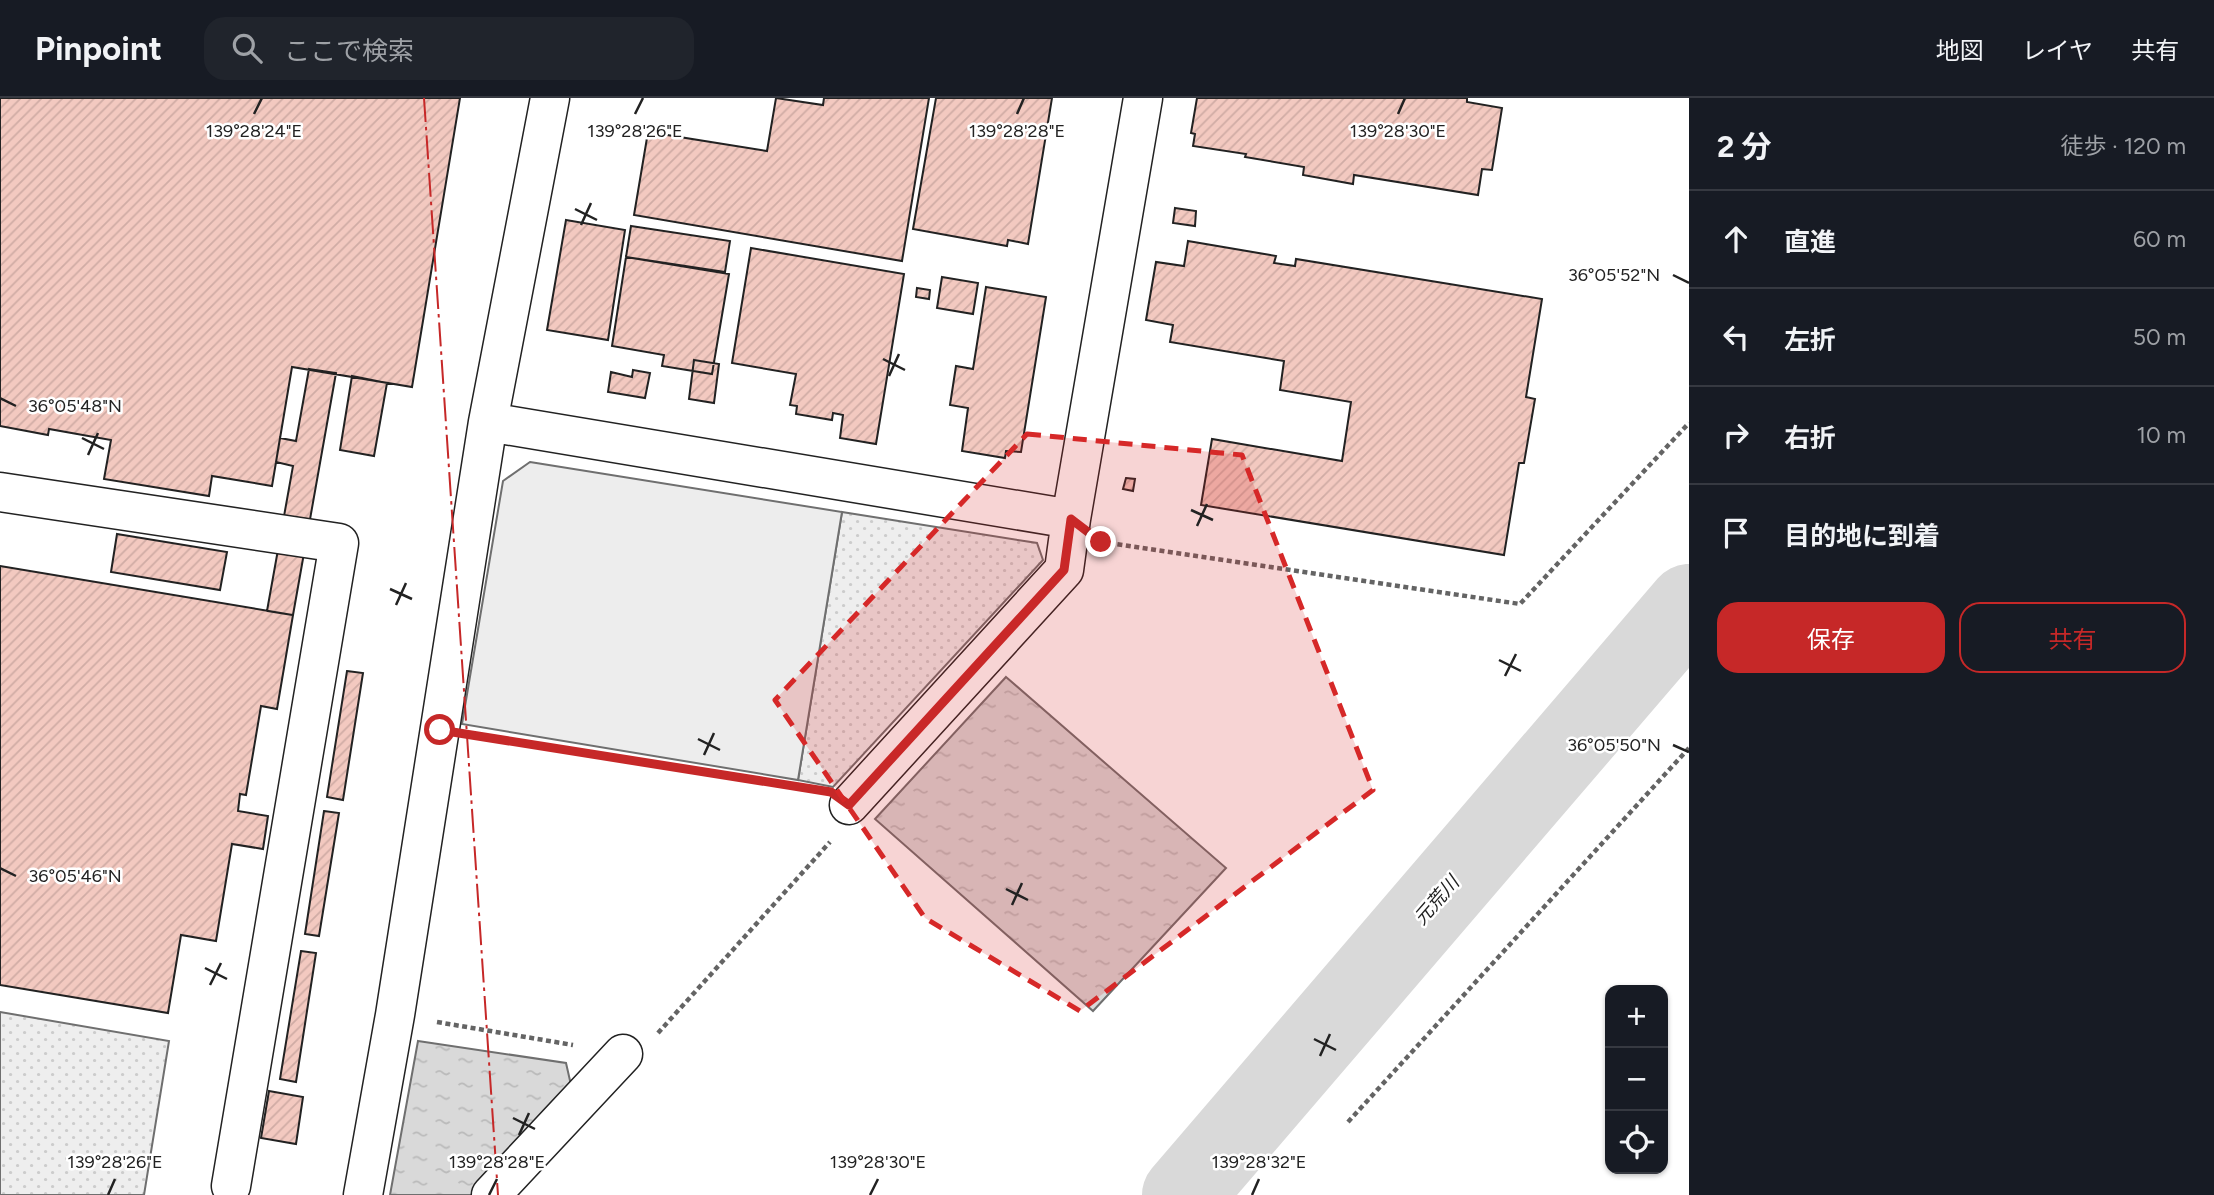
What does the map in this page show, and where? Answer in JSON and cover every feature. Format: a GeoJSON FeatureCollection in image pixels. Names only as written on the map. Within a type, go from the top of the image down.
{"type":"FeatureCollection","features":[{"type":"Feature","properties":{"kind":"street"},"geometry":{"type":"LineString","coordinates":[[363,1195],[395,1014],[488,422],[550,98]]}},
{"type":"Feature","properties":{"kind":"street"},"geometry":{"type":"LineString","coordinates":[[849,805],[1064,570],[1143,98]]}},
{"type":"Feature","properties":{"kind":"street"},"geometry":{"type":"LineString","coordinates":[[488,422],[1071,519]]}},
{"type":"Feature","properties":{"kind":"street"},"geometry":{"type":"LineString","coordinates":[[0,492],[339,543],[231,1186]]}},
{"type":"Feature","properties":{"kind":"street"},"geometry":{"type":"LineString","coordinates":[[491,1195],[623,1054]]}},
{"type":"Feature","properties":{"kind":"path"},"geometry":{"type":"LineString","coordinates":[[1071,519],[1101,542],[1520,604],[1689,423]]}},
{"type":"Feature","properties":{"kind":"path"},"geometry":{"type":"LineString","coordinates":[[395,1014],[623,1054],[643,1049],[834,838],[849,805],[831,792],[440,730]]}},
{"type":"Feature","properties":{"kind":"path"},"geometry":{"type":"LineString","coordinates":[[1348,1122],[1689,748]]}},
{"type":"Feature","properties":{"kind":"highlighted area"},"geometry":{"type":"Polygon","coordinates":[[[1027,434],[1242,455],[1373,790],[1080,1011],[925,918],[775,700],[1027,434]]]}},
{"type":"Feature","properties":{"kind":"shaded area"},"geometry":{"type":"Polygon","coordinates":[[[530,462],[842,512],[798,780],[462,724],[503,481],[530,462]]]}},
{"type":"Feature","properties":{"kind":"shaded area"},"geometry":{"type":"Polygon","coordinates":[[[842,512],[1037,543],[1043,560],[833,787],[798,780],[842,512]]]}},
{"type":"Feature","properties":{"kind":"shaded area"},"geometry":{"type":"Polygon","coordinates":[[[0,1012],[169,1041],[144,1195],[0,1195],[0,1012]]]}},
{"type":"Feature","properties":{"kind":"water"},"geometry":{"type":"Polygon","coordinates":[[[1006,677],[1226,868],[1093,1011],[875,819],[1006,677]]]}},
{"type":"Feature","properties":{"kind":"water"},"geometry":{"type":"Polygon","coordinates":[[[418,1041],[566,1063],[571,1085],[471,1195],[390,1195],[418,1041]]]}},
{"type":"Feature","properties":{"kind":"building"},"geometry":{"type":"Polygon","coordinates":[[[0,98],[460,98],[412,387],[292,367],[272,486],[212,476],[209,496],[104,479],[111,440],[49,429],[48,435],[0,426],[0,98]]]}},
{"type":"Feature","properties":{"kind":"building"},"geometry":{"type":"Polygon","coordinates":[[[776,98],[823,105],[824,98],[929,98],[902,261],[634,215],[648,132],[767,151],[776,98]]]}},
{"type":"Feature","properties":{"kind":"building"},"geometry":{"type":"Polygon","coordinates":[[[936,98],[1052,98],[1028,244],[1008,240],[1007,246],[913,229],[936,98]]]}},
{"type":"Feature","properties":{"kind":"building"},"geometry":{"type":"Polygon","coordinates":[[[1197,98],[1467,98],[1467,102],[1502,108],[1492,170],[1482,169],[1478,195],[1354,175],[1353,184],[1303,175],[1304,167],[1193,146],[1195,134],[1191,133],[1197,98]]]}},
{"type":"Feature","properties":{"kind":"building"},"geometry":{"type":"Polygon","coordinates":[[[1175,208],[1196,211],[1195,226],[1173,223],[1175,208]]]}},
{"type":"Feature","properties":{"kind":"building"},"geometry":{"type":"Polygon","coordinates":[[[566,220],[625,230],[608,340],[547,330],[566,220]]]}},
{"type":"Feature","properties":{"kind":"building"},"geometry":{"type":"Polygon","coordinates":[[[631,226],[730,241],[725,272],[626,257],[631,226]]]}},
{"type":"Feature","properties":{"kind":"building"},"geometry":{"type":"Polygon","coordinates":[[[1188,241],[1276,256],[1274,263],[1295,266],[1296,259],[1542,299],[1526,397],[1535,399],[1524,463],[1519,463],[1504,555],[1201,505],[1212,439],[1342,461],[1351,402],[1280,390],[1284,361],[1170,342],[1173,325],[1146,320],[1156,262],[1184,266],[1188,241]]]}},
{"type":"Feature","properties":{"kind":"building"},"geometry":{"type":"Polygon","coordinates":[[[751,248],[904,274],[876,444],[840,438],[843,415],[833,413],[832,420],[796,414],[797,406],[790,405],[796,374],[732,363],[751,248]]]}},
{"type":"Feature","properties":{"kind":"building"},"geometry":{"type":"Polygon","coordinates":[[[626,257],[729,274],[712,374],[662,366],[664,355],[612,346],[626,257]]]}},
{"type":"Feature","properties":{"kind":"building"},"geometry":{"type":"Polygon","coordinates":[[[942,277],[978,283],[973,314],[937,308],[942,277]]]}},
{"type":"Feature","properties":{"kind":"building"},"geometry":{"type":"Polygon","coordinates":[[[986,287],[1046,297],[1021,452],[1006,451],[1005,458],[962,451],[968,408],[950,405],[956,366],[973,369],[986,287]]]}},
{"type":"Feature","properties":{"kind":"building"},"geometry":{"type":"Polygon","coordinates":[[[917,288],[930,290],[929,299],[916,297],[917,288]]]}},
{"type":"Feature","properties":{"kind":"building"},"geometry":{"type":"Polygon","coordinates":[[[694,360],[719,364],[714,403],[689,399],[694,360]]]}},
{"type":"Feature","properties":{"kind":"building"},"geometry":{"type":"Polygon","coordinates":[[[309,369],[336,373],[293,615],[267,611],[293,466],[276,462],[280,438],[296,441],[309,369]]]}},
{"type":"Feature","properties":{"kind":"building"},"geometry":{"type":"Polygon","coordinates":[[[633,370],[650,373],[645,398],[608,392],[611,372],[632,377],[633,370]]]}},
{"type":"Feature","properties":{"kind":"building"},"geometry":{"type":"Polygon","coordinates":[[[352,376],[387,383],[374,456],[340,450],[352,376]]]}},
{"type":"Feature","properties":{"kind":"building"},"geometry":{"type":"Polygon","coordinates":[[[1126,478],[1135,479],[1133,491],[1123,489],[1126,478]]]}},
{"type":"Feature","properties":{"kind":"building"},"geometry":{"type":"Polygon","coordinates":[[[117,534],[227,552],[220,590],[111,572],[117,534]]]}},
{"type":"Feature","properties":{"kind":"building"},"geometry":{"type":"Polygon","coordinates":[[[0,566],[293,615],[277,709],[261,706],[246,795],[240,794],[238,811],[268,816],[263,849],[232,844],[216,941],[181,935],[168,1013],[0,985],[0,566]]]}},
{"type":"Feature","properties":{"kind":"building"},"geometry":{"type":"Polygon","coordinates":[[[347,671],[363,673],[343,800],[327,797],[347,671]]]}},
{"type":"Feature","properties":{"kind":"building"},"geometry":{"type":"Polygon","coordinates":[[[324,811],[339,813],[319,936],[305,934],[324,811]]]}},
{"type":"Feature","properties":{"kind":"building"},"geometry":{"type":"Polygon","coordinates":[[[301,951],[316,953],[296,1082],[280,1079],[301,951]]]}},
{"type":"Feature","properties":{"kind":"building"},"geometry":{"type":"Polygon","coordinates":[[[269,1091],[303,1097],[296,1144],[261,1138],[269,1091]]]}},
{"type":"Feature","properties":{"kind":"waterway","name":"元荒川"},"geometry":{"type":"LineString","coordinates":[[1183,1195],[1689,605]]}},
{"type":"Feature","properties":{"kind":"power"},"geometry":{"type":"LineString","coordinates":[[424,98],[498,1195]]}},
{"type":"Feature","properties":{"kind":"route"},"geometry":{"type":"LineString","coordinates":[[440,730],[831,792],[849,805],[1064,570],[1071,519],[1101,542]]}}]}
